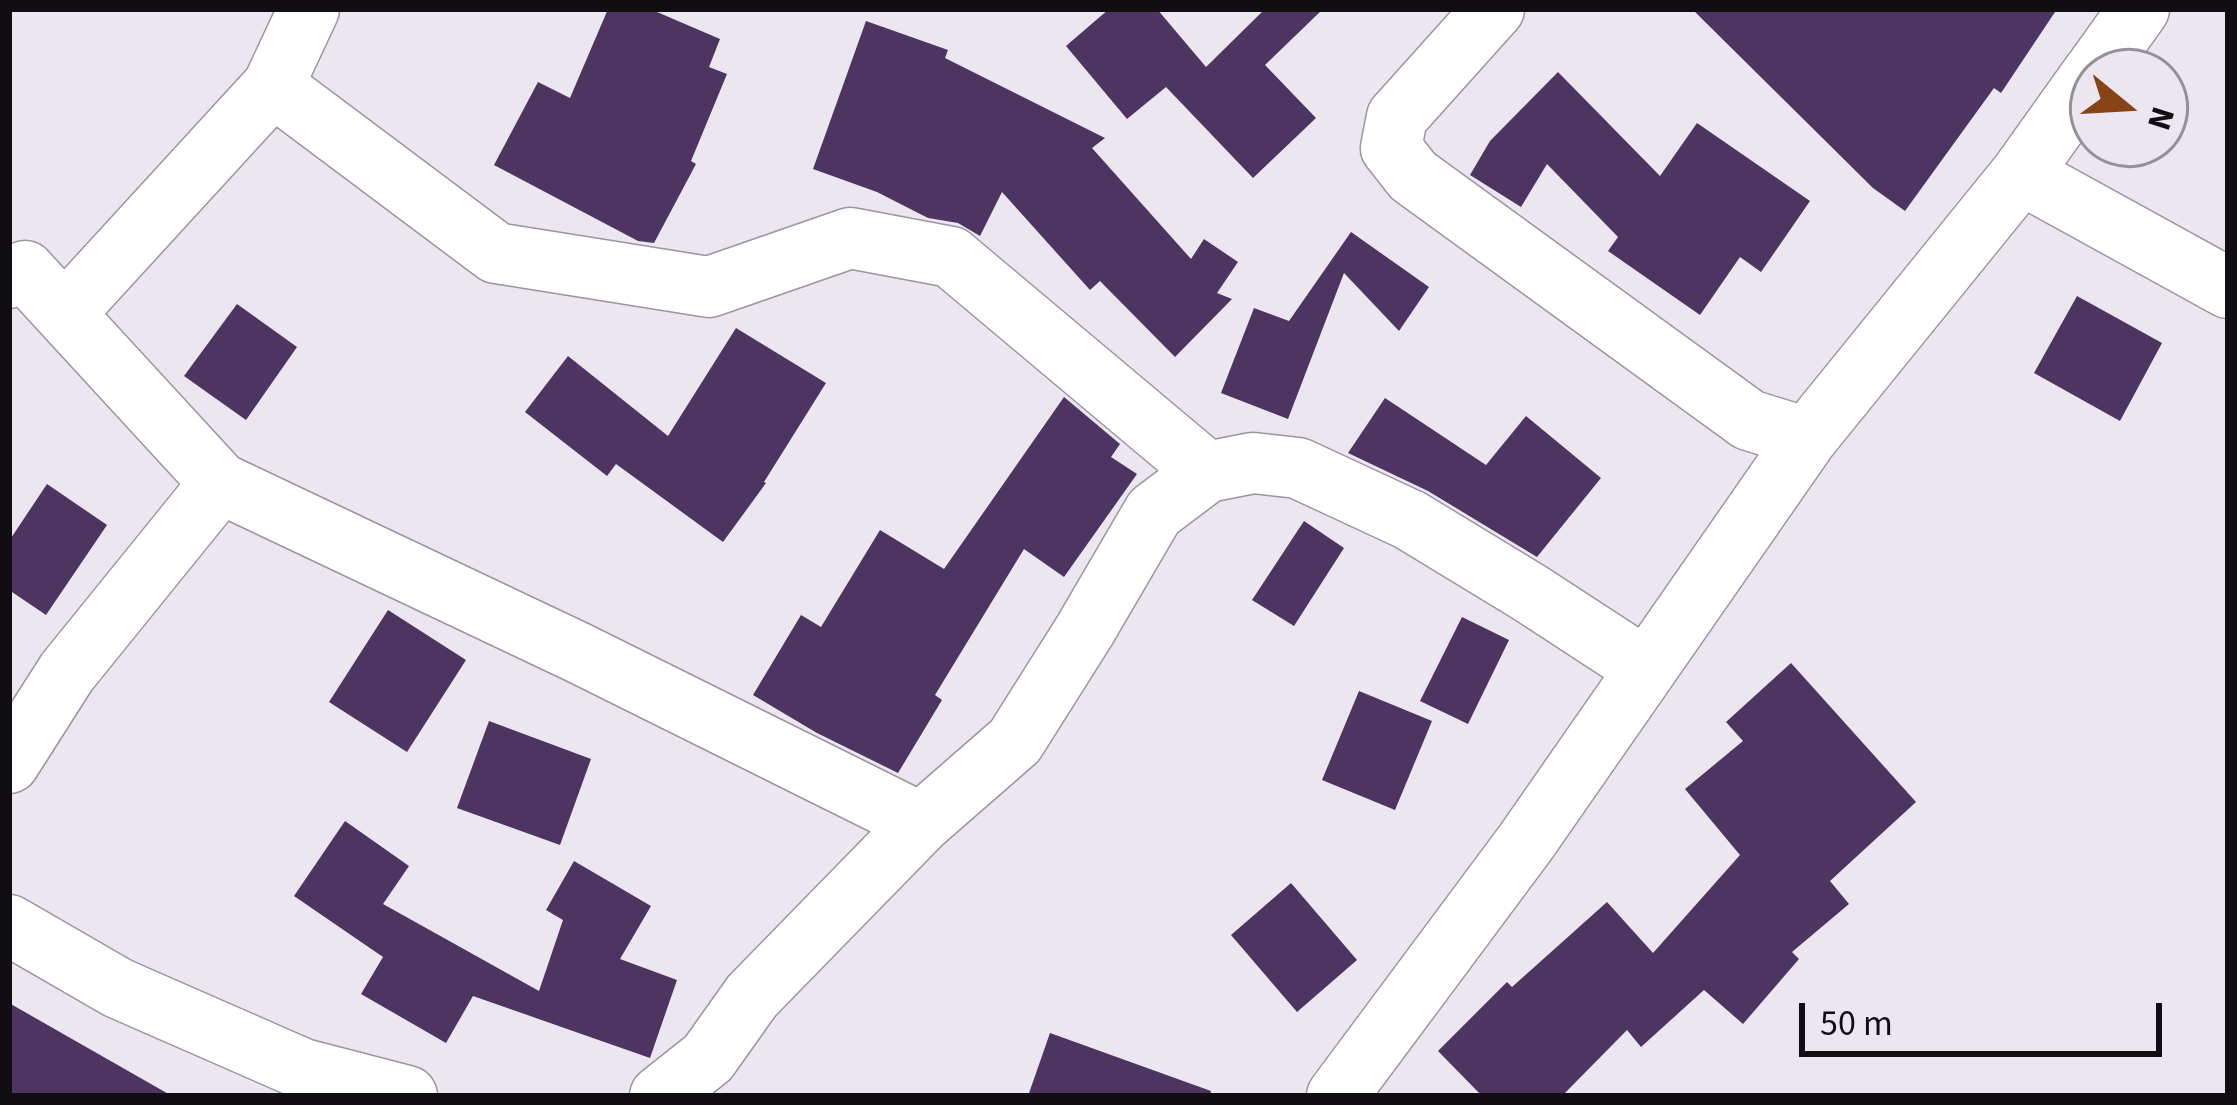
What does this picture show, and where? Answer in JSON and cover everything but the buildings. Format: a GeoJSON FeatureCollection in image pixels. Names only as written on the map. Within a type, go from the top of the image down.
{"type":"FeatureCollection","features":[{"type":"Feature","properties":{"kind":"street"},"geometry":{"type":"LineString","coordinates":[[64,313],[273,86],[309,9]]}},
{"type":"Feature","properties":{"kind":"street"},"geometry":{"type":"LineString","coordinates":[[1494,9],[1397,117],[1390,148],[1413,176],[1749,420],[1807,438]]}},
{"type":"Feature","properties":{"kind":"street"},"geometry":{"type":"LineString","coordinates":[[2112,48],[2139,9]]}},
{"type":"Feature","properties":{"kind":"street"},"geometry":{"type":"LineString","coordinates":[[273,86],[496,254],[709,286],[850,238],[952,257],[1207,472]]}},
{"type":"Feature","properties":{"kind":"street"},"geometry":{"type":"LineString","coordinates":[[1337,1096],[1526,842],[1807,438],[2069,107]]}},
{"type":"Feature","properties":{"kind":"street"},"geometry":{"type":"LineString","coordinates":[[2020,174],[2228,288]]}},
{"type":"Feature","properties":{"kind":"street"},"geometry":{"type":"LineString","coordinates":[[9,278],[25,271],[220,483],[922,823]]}},
{"type":"Feature","properties":{"kind":"street"},"geometry":{"type":"LineString","coordinates":[[660,1096],[708,1058],[752,997],[922,823],[1016,741],[1154,512],[1207,472],[1253,463],[1298,468],[1410,520],[1645,668]]}},
{"type":"Feature","properties":{"kind":"street"},"geometry":{"type":"LineString","coordinates":[[9,763],[68,671],[220,483]]}},
{"type":"Feature","properties":{"kind":"street"},"geometry":{"type":"LineString","coordinates":[[9,926],[118,988],[303,1069],[407,1096]]}}]}
